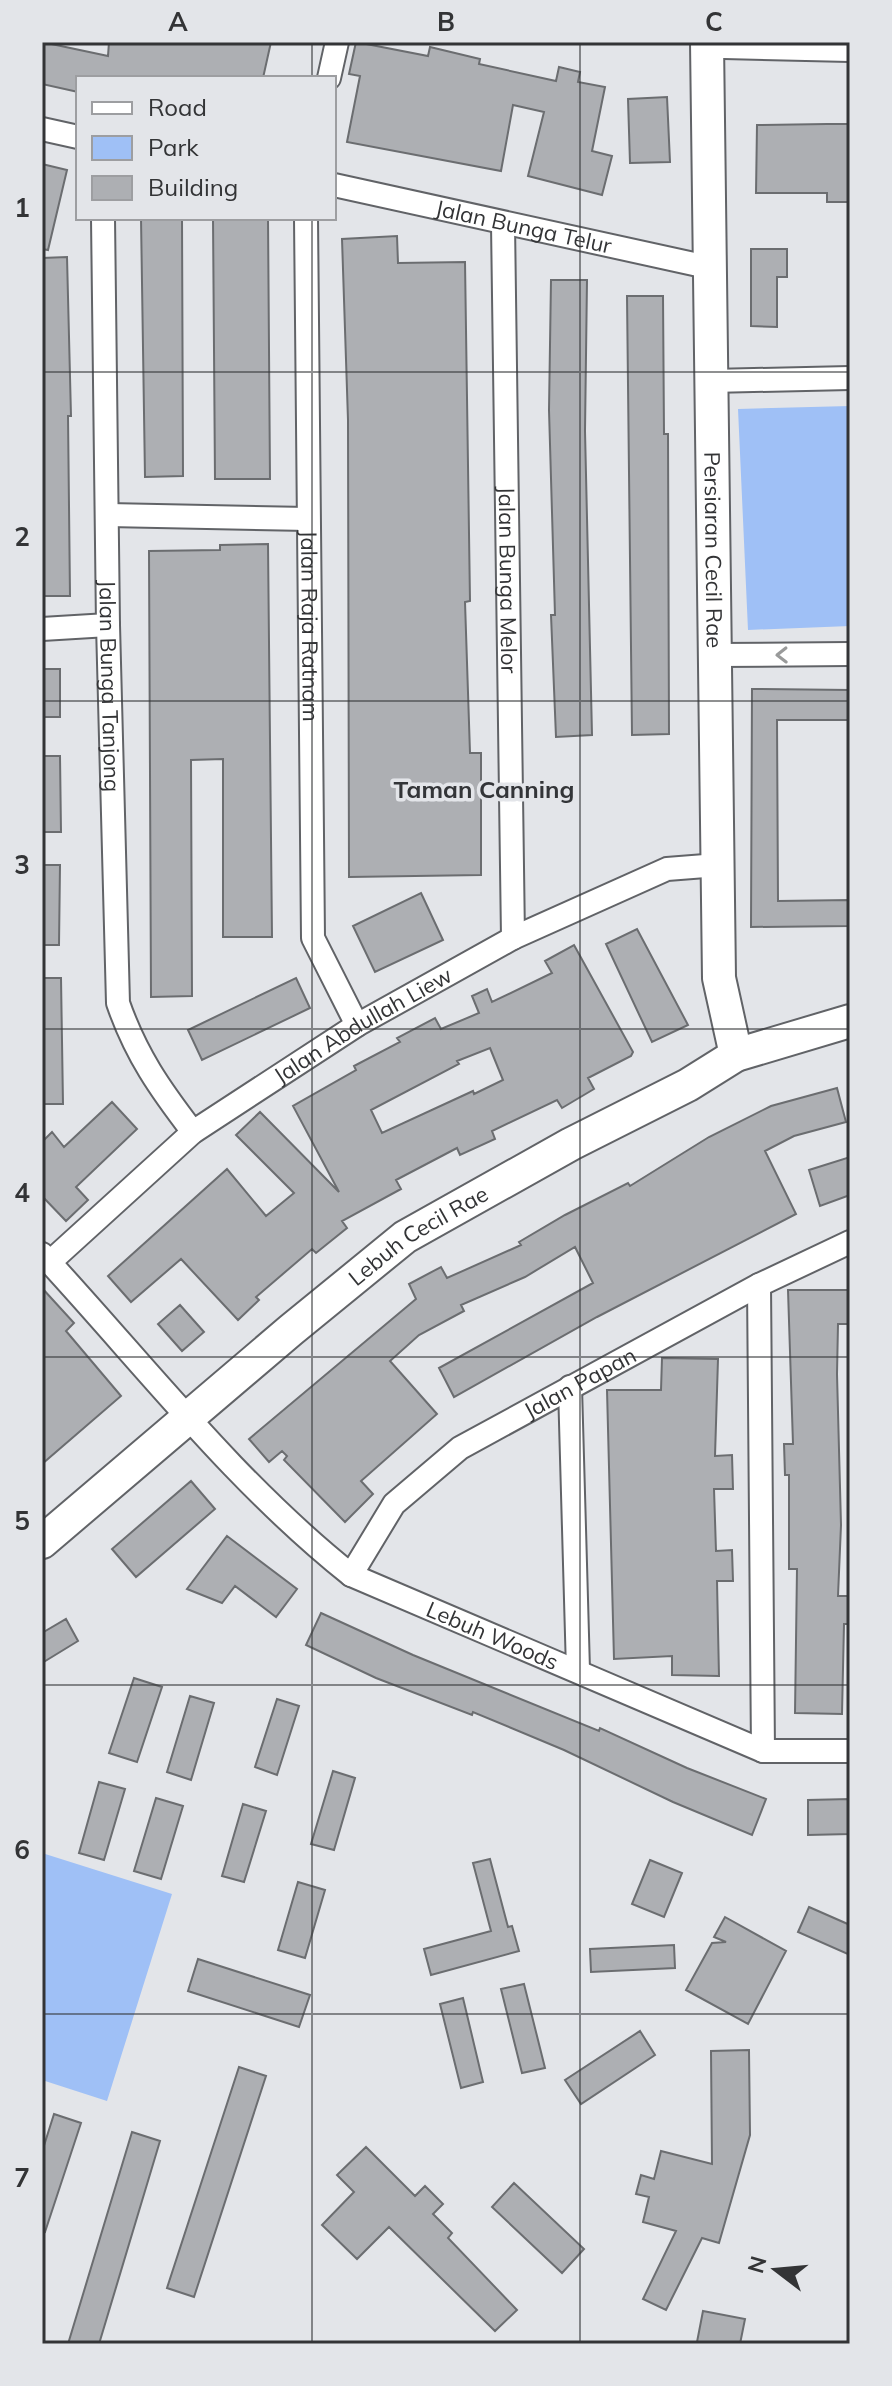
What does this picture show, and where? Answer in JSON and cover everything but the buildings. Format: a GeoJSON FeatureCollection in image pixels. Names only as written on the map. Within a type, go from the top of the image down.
{"type":"FeatureCollection","features":[{"type":"Feature","properties":{"kind":"street"},"geometry":{"type":"LineString","coordinates":[[329,76],[337,42]]}},
{"type":"Feature","properties":{"kind":"street","name":"Persiaran Cecil Rae"},"geometry":{"type":"LineString","coordinates":[[707,42],[719,978],[736,1055]]}},
{"type":"Feature","properties":{"kind":"street"},"geometry":{"type":"LineString","coordinates":[[724,42],[850,45]]}},
{"type":"Feature","properties":{"kind":"street"},"geometry":{"type":"LineString","coordinates":[[42,129],[76,137]]}},
{"type":"Feature","properties":{"kind":"street","name":"Jalan Bunga Telur"},"geometry":{"type":"LineString","coordinates":[[336,185],[712,268]]}},
{"type":"Feature","properties":{"kind":"street","name":"Jalan Bunga Tanjong"},"geometry":{"type":"LineString","coordinates":[[103,220],[108,625],[118,1003],[132,1044],[158,1086],[193,1132]]}},
{"type":"Feature","properties":{"kind":"street","name":"Jalan Raja Ratnam"},"geometry":{"type":"LineString","coordinates":[[306,220],[313,938],[357,1025]]}},
{"type":"Feature","properties":{"kind":"street","name":"Jalan Bunga Melor"},"geometry":{"type":"LineString","coordinates":[[503,224],[513,938]]}},
{"type":"Feature","properties":{"kind":"street"},"geometry":{"type":"LineString","coordinates":[[711,381],[850,378]]}},
{"type":"Feature","properties":{"kind":"street"},"geometry":{"type":"LineString","coordinates":[[108,515],[308,519]]}},
{"type":"Feature","properties":{"kind":"street"},"geometry":{"type":"LineString","coordinates":[[42,629],[108,625]]}},
{"type":"Feature","properties":{"kind":"street"},"geometry":{"type":"LineString","coordinates":[[715,655],[850,654]]}},
{"type":"Feature","properties":{"kind":"street","name":"Jalan Abdullah Liew"},"geometry":{"type":"LineString","coordinates":[[46,1258],[193,1132],[357,1025],[513,938],[667,869],[718,865]]}},
{"type":"Feature","properties":{"kind":"street","name":"Lebuh Cecil Rae"},"geometry":{"type":"LineString","coordinates":[[42,1542],[405,1237],[571,1144],[688,1085],[736,1055],[850,1021]]}},
{"type":"Feature","properties":{"kind":"street","name":"Jalan Papan"},"geometry":{"type":"LineString","coordinates":[[351,1575],[394,1504],[460,1448],[759,1285],[850,1242]]}},
{"type":"Feature","properties":{"kind":"street","name":"Lebuh Woods"},"geometry":{"type":"LineString","coordinates":[[46,1258],[187,1419],[313,1545],[351,1575],[763,1751],[850,1751]]}},
{"type":"Feature","properties":{"kind":"street"},"geometry":{"type":"LineString","coordinates":[[759,1285],[763,1751]]}},
{"type":"Feature","properties":{"kind":"street"},"geometry":{"type":"LineString","coordinates":[[570,1387],[578,1670]]}},
{"type":"Feature","properties":{"kind":"green space"},"geometry":{"type":"Polygon","coordinates":[[[850,406],[850,626],[748,630],[738,409],[850,406]]]}},
{"type":"Feature","properties":{"kind":"green space"},"geometry":{"type":"Polygon","coordinates":[[[42,1853],[172,1894],[107,2101],[42,2080],[42,1853]]]}},
{"type":"Feature","properties":{"kind":"district","name":"Taman Canning"},"geometry":{"type":"Point","coordinates":[484,790]}}]}
